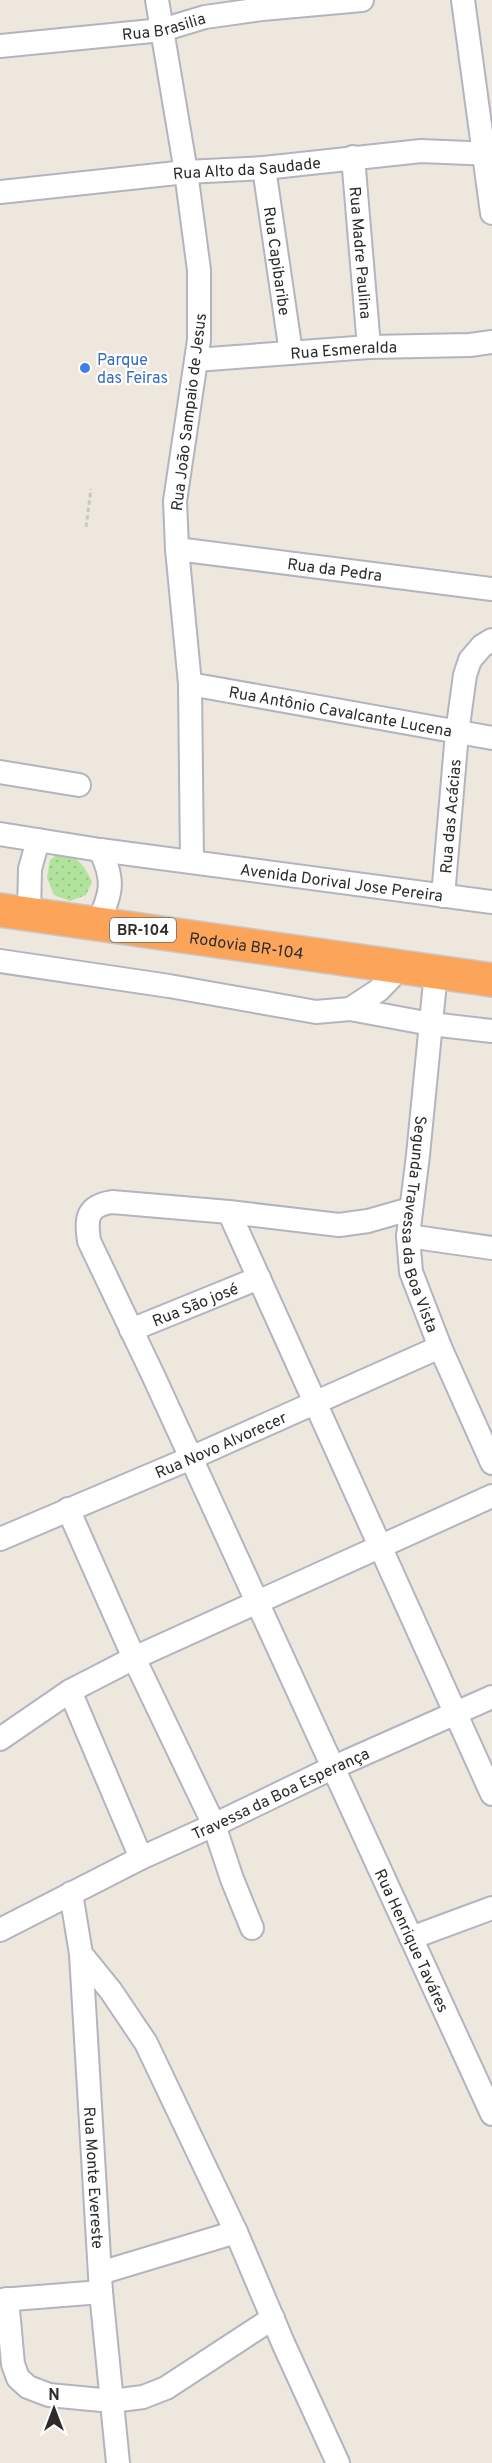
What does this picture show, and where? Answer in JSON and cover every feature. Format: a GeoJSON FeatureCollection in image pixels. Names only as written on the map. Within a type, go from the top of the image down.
{"type":"FeatureCollection","features":[{"type":"Feature","properties":{"kind":"highway","name":"Rodovia BR-104"},"geometry":{"type":"LineString","coordinates":[[15,912],[492,980]]}},
{"type":"Feature","properties":{"kind":"street","name":"Rua João Sampaio de Jesus"},"geometry":{"type":"LineString","coordinates":[[158,0],[200,270],[201,319],[176,492],[177,549],[190,684],[192,862]]}},
{"type":"Feature","properties":{"kind":"street","name":"Rua Brasilia"},"geometry":{"type":"LineString","coordinates":[[0,46],[162,30],[205,17],[362,0]]}},
{"type":"Feature","properties":{"kind":"street"},"geometry":{"type":"LineString","coordinates":[[463,0],[488,153],[492,213]]}},
{"type":"Feature","properties":{"kind":"street","name":"Rua Alto da Saudade"},"geometry":{"type":"LineString","coordinates":[[0,192],[186,172],[264,168],[421,151],[488,153]]}},
{"type":"Feature","properties":{"kind":"street","name":"Rua Madre Paulina"},"geometry":{"type":"LineString","coordinates":[[353,157],[369,347]]}},
{"type":"Feature","properties":{"kind":"street","name":"Rua Capibaribe"},"geometry":{"type":"LineString","coordinates":[[264,168],[291,353]]}},
{"type":"Feature","properties":{"kind":"street","name":"Rua Esmeralda"},"geometry":{"type":"LineString","coordinates":[[196,360],[369,347],[470,345],[492,342]]}},
{"type":"Feature","properties":{"kind":"street","name":"Rua da Pedra"},"geometry":{"type":"LineString","coordinates":[[177,549],[492,589]]}},
{"type":"Feature","properties":{"kind":"street","name":"Rua das Acácias"},"geometry":{"type":"LineString","coordinates":[[443,896],[457,733],[465,675],[470,660],[482,646],[492,640]]}},
{"type":"Feature","properties":{"kind":"street","name":"Rua Antônio Cavalcante Lucena"},"geometry":{"type":"LineString","coordinates":[[190,684],[492,738]]}},
{"type":"Feature","properties":{"kind":"street"},"geometry":{"type":"LineString","coordinates":[[0,772],[79,785]]}},
{"type":"Feature","properties":{"kind":"street","name":"Avenida Dorival Jose Pereira"},"geometry":{"type":"LineString","coordinates":[[0,834],[100,850],[492,902]]}},
{"type":"Feature","properties":{"kind":"street"},"geometry":{"type":"LineString","coordinates":[[15,912],[38,840]]}},
{"type":"Feature","properties":{"kind":"street"},"geometry":{"type":"LineString","coordinates":[[97,924],[105,908],[110,888],[110,869],[100,850]]}},
{"type":"Feature","properties":{"kind":"street"},"geometry":{"type":"LineString","coordinates":[[0,961],[170,986],[287,1008],[316,1012],[350,1009],[431,1024],[492,1031]]}},
{"type":"Feature","properties":{"kind":"street"},"geometry":{"type":"LineString","coordinates":[[350,1009],[379,990],[401,968]]}},
{"type":"Feature","properties":{"kind":"street","name":"Segunda Travessa da Boa Vista"},"geometry":{"type":"LineString","coordinates":[[436,972],[418,1155],[410,1209],[408,1236],[411,1272],[440,1347],[492,1463]]}},
{"type":"Feature","properties":{"kind":"street","name":"Rua Henrique Taváres"},"geometry":{"type":"LineString","coordinates":[[229,1212],[112,1202],[100,1204],[89,1215],[89,1241],[258,1602],[492,2114]]}},
{"type":"Feature","properties":{"kind":"street"},"geometry":{"type":"LineString","coordinates":[[229,1212],[339,1225],[368,1221],[410,1209]]}},
{"type":"Feature","properties":{"kind":"street"},"geometry":{"type":"LineString","coordinates":[[229,1212],[316,1400],[492,1794]]}},
{"type":"Feature","properties":{"kind":"street"},"geometry":{"type":"LineString","coordinates":[[408,1236],[492,1248]]}},
{"type":"Feature","properties":{"kind":"street","name":"Rua São josé"},"geometry":{"type":"LineString","coordinates":[[131,1330],[259,1278]]}},
{"type":"Feature","properties":{"kind":"street","name":"Rua Novo Alvorecer"},"geometry":{"type":"LineString","coordinates":[[0,1539],[191,1458],[316,1400],[440,1347]]}},
{"type":"Feature","properties":{"kind":"street"},"geometry":{"type":"LineString","coordinates":[[0,1739],[70,1691],[134,1658],[492,1496]]}},
{"type":"Feature","properties":{"kind":"street"},"geometry":{"type":"LineString","coordinates":[[68,1509],[134,1658],[214,1825],[232,1879],[252,1928]]}},
{"type":"Feature","properties":{"kind":"street"},"geometry":{"type":"LineString","coordinates":[[70,1691],[141,1858]]}},
{"type":"Feature","properties":{"kind":"street","name":"Travessa da Boa Esperança"},"geometry":{"type":"LineString","coordinates":[[0,1930],[141,1858],[332,1768],[492,1697]]}},
{"type":"Feature","properties":{"kind":"street","name":"Rua Monte Evereste"},"geometry":{"type":"LineString","coordinates":[[71,1893],[81,1954],[100,2283],[118,2463]]}},
{"type":"Feature","properties":{"kind":"street"},"geometry":{"type":"LineString","coordinates":[[411,1938],[492,1908]]}},
{"type":"Feature","properties":{"kind":"street"},"geometry":{"type":"LineString","coordinates":[[81,1954],[111,1991],[146,2043],[236,2232],[338,2463]]}},
{"type":"Feature","properties":{"kind":"street"},"geometry":{"type":"LineString","coordinates":[[236,2232],[100,2283],[3,2300],[13,2364],[18,2378],[28,2387],[49,2395],[112,2401],[144,2397],[166,2388],[273,2318]]}},
{"type":"Feature","properties":{"kind":"path"},"geometry":{"type":"LineString","coordinates":[[86,527],[91,489]]}},
{"type":"Feature","properties":{"kind":"green space"},"geometry":{"type":"Polygon","coordinates":[[[60,852],[76,859],[86,871],[92,882],[86,895],[70,901],[54,895],[47,878],[50,860],[60,852]]]}},
{"type":"Feature","properties":{"kind":"place","name":"Parque das Feiras"},"geometry":{"type":"Point","coordinates":[85,368]}}]}
